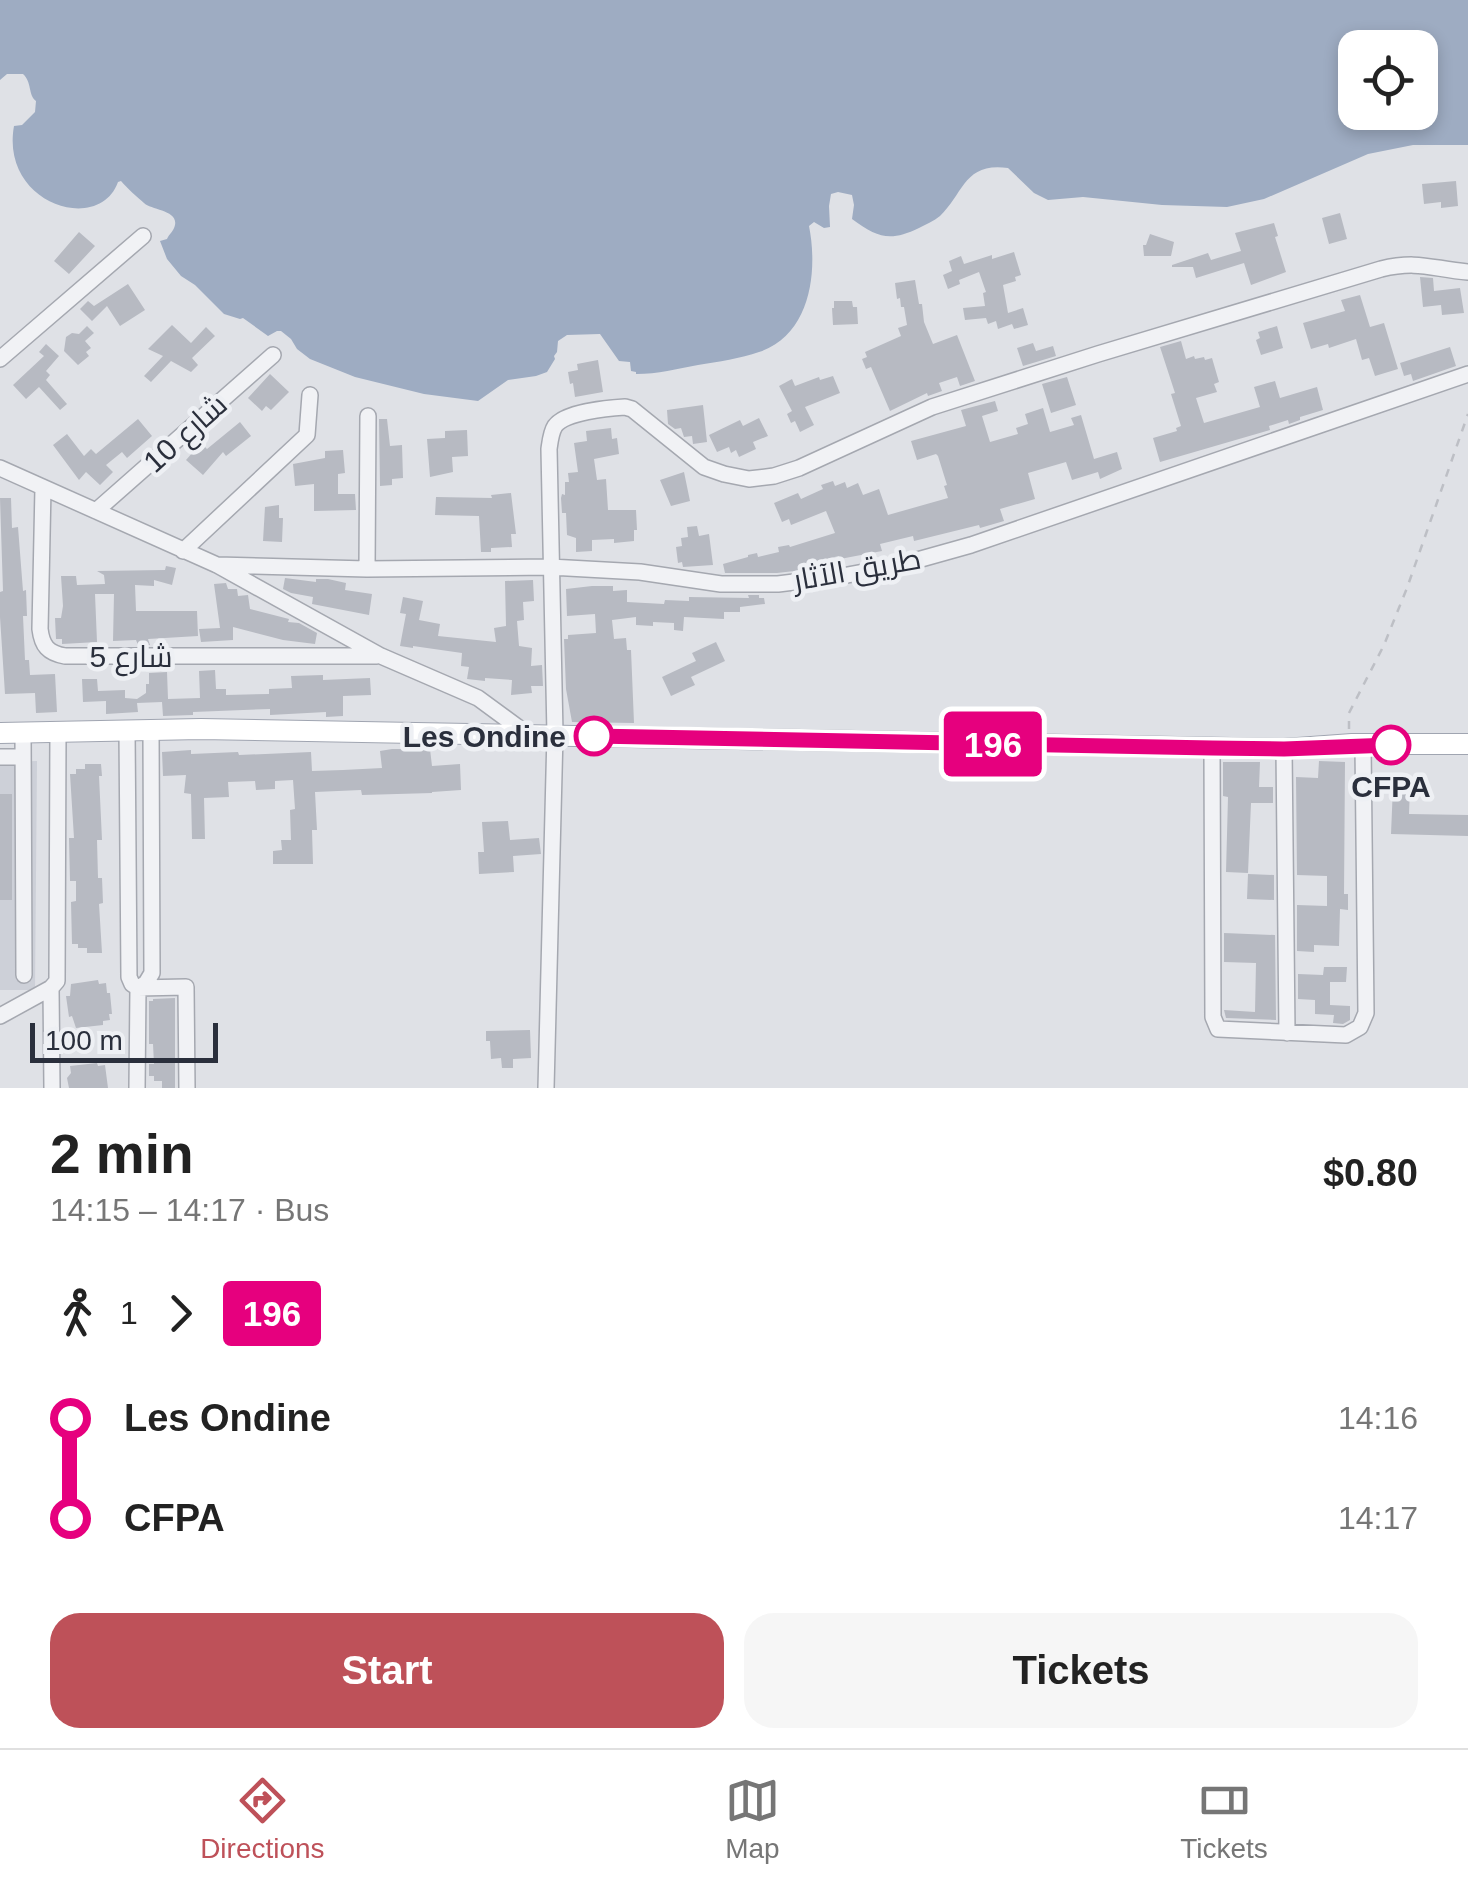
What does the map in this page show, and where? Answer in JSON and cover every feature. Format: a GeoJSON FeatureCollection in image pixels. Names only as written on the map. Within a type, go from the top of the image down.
{"type":"FeatureCollection","features":[{"type":"Feature","properties":{"kind":"main road"},"geometry":{"type":"LineString","coordinates":[[0,733],[152,730],[554,734],[1284,749],[1468,744]]}},
{"type":"Feature","properties":{"kind":"street"},"geometry":{"type":"LineString","coordinates":[[0,359],[143,236]]}},
{"type":"Feature","properties":{"kind":"street"},"geometry":{"type":"LineString","coordinates":[[546,1088],[554,734],[551,437],[562,419],[624,407],[632,409],[704,467],[749,479],[774,476],[932,407],[1381,269],[1404,264],[1468,272]]}},
{"type":"Feature","properties":{"kind":"street","name":"شارع 10"},"geometry":{"type":"LineString","coordinates":[[96,512],[273,355]]}},
{"type":"Feature","properties":{"kind":"street","name":"طريق الآثار"},"geometry":{"type":"LineString","coordinates":[[217,566],[550,566],[640,572],[722,584],[778,584],[842,576],[972,545],[1468,374]]}},
{"type":"Feature","properties":{"kind":"street"},"geometry":{"type":"LineString","coordinates":[[183,551],[307,435],[310,395]]}},
{"type":"Feature","properties":{"kind":"street"},"geometry":{"type":"LineString","coordinates":[[366,568],[368,416]]}},
{"type":"Feature","properties":{"kind":"street"},"geometry":{"type":"LineString","coordinates":[[0,468],[217,566],[381,656],[478,698],[527,734]]}},
{"type":"Feature","properties":{"kind":"street","name":"شارع 5"},"geometry":{"type":"LineString","coordinates":[[43,488],[40,630],[46,649],[64,656],[381,656]]}},
{"type":"Feature","properties":{"kind":"street"},"geometry":{"type":"LineString","coordinates":[[311,656],[343,636]]}},
{"type":"Feature","properties":{"kind":"street"},"geometry":{"type":"LineString","coordinates":[[138,988],[152,973],[152,730]]}},
{"type":"Feature","properties":{"kind":"street"},"geometry":{"type":"LineString","coordinates":[[128,731],[129,977],[138,988],[186,987],[187,1088]]}},
{"type":"Feature","properties":{"kind":"street"},"geometry":{"type":"LineString","coordinates":[[23,732],[24,974]]}},
{"type":"Feature","properties":{"kind":"street"},"geometry":{"type":"LineString","coordinates":[[0,1016],[57,981],[58,732]]}},
{"type":"Feature","properties":{"kind":"street"},"geometry":{"type":"LineString","coordinates":[[1212,748],[1213,1017],[1218,1029],[1346,1035],[1360,1027],[1366,1013],[1357,745]]}},
{"type":"Feature","properties":{"kind":"street"},"geometry":{"type":"LineString","coordinates":[[1284,749],[1287,1033]]}},
{"type":"Feature","properties":{"kind":"street"},"geometry":{"type":"LineString","coordinates":[[0,757],[24,756]]}},
{"type":"Feature","properties":{"kind":"street"},"geometry":{"type":"LineString","coordinates":[[50,988],[52,1088]]}},
{"type":"Feature","properties":{"kind":"street"},"geometry":{"type":"LineString","coordinates":[[136,1088],[138,988]]}},
{"type":"Feature","properties":{"kind":"path"},"geometry":{"type":"LineString","coordinates":[[1357,745],[1349,713],[1384,645],[1407,588],[1468,414]]}},
{"type":"Feature","properties":{"kind":"shaded area"},"geometry":{"type":"Polygon","coordinates":[[[37,761],[35,990],[0,990],[0,762],[37,761]]]}},
{"type":"Feature","properties":{"kind":"water"},"geometry":{"type":"Polygon","coordinates":[[[0,0],[1468,0],[1468,145],[1413,145],[1368,154],[1264,199],[1227,207],[1083,197],[1048,200],[1034,193],[1008,168],[993,167],[973,174],[938,218],[892,236],[877,234],[852,219],[852,195],[838,192],[831,194],[830,227],[814,222],[809,226],[812,262],[807,300],[800,317],[776,344],[737,358],[636,374],[631,371],[630,362],[619,361],[600,334],[567,335],[558,341],[555,359],[547,372],[508,380],[478,401],[424,394],[355,377],[310,359],[281,331],[268,336],[243,318],[224,314],[167,259],[160,241],[167,239],[174,229],[172,216],[144,203],[121,181],[108,198],[92,207],[54,203],[36,192],[22,175],[14,153],[14,126],[22,125],[35,112],[36,101],[23,74],[7,74],[0,80],[0,0]]]}},
{"type":"Feature","properties":{"kind":"building"},"geometry":{"type":"Polygon","coordinates":[[[1456,181],[1458,206],[1424,204],[1422,184],[1456,181]]]}},
{"type":"Feature","properties":{"kind":"building"},"geometry":{"type":"Polygon","coordinates":[[[1340,213],[1347,239],[1329,244],[1322,218],[1340,213]]]}},
{"type":"Feature","properties":{"kind":"building"},"geometry":{"type":"Polygon","coordinates":[[[1274,223],[1286,272],[1251,285],[1244,263],[1196,278],[1193,267],[1172,267],[1208,253],[1211,260],[1241,251],[1235,233],[1274,223]]]}},
{"type":"Feature","properties":{"kind":"building"},"geometry":{"type":"Polygon","coordinates":[[[79,232],[95,246],[69,274],[54,261],[79,232]]]}},
{"type":"Feature","properties":{"kind":"building"},"geometry":{"type":"Polygon","coordinates":[[[1150,234],[1174,242],[1171,256],[1144,256],[1143,245],[1150,234]]]}},
{"type":"Feature","properties":{"kind":"building"},"geometry":{"type":"Polygon","coordinates":[[[1014,252],[1021,275],[1003,285],[1008,313],[1023,308],[1028,325],[1014,329],[1012,324],[998,329],[996,321],[988,324],[986,318],[965,320],[963,308],[985,306],[986,292],[979,272],[948,289],[943,275],[952,271],[949,261],[961,256],[964,264],[1014,252]]]}},
{"type":"Feature","properties":{"kind":"building"},"geometry":{"type":"Polygon","coordinates":[[[1420,277],[1433,278],[1434,291],[1460,288],[1464,313],[1442,315],[1441,305],[1423,307],[1420,277]]]}},
{"type":"Feature","properties":{"kind":"building"},"geometry":{"type":"Polygon","coordinates":[[[915,280],[933,344],[957,335],[975,381],[960,386],[957,377],[939,383],[942,391],[928,396],[927,393],[890,411],[871,367],[866,369],[862,359],[867,357],[865,352],[901,336],[898,328],[907,325],[895,283],[915,280]]]}},
{"type":"Feature","properties":{"kind":"building"},"geometry":{"type":"Polygon","coordinates":[[[128,284],[145,310],[120,326],[107,306],[92,321],[80,309],[88,301],[94,306],[128,284]]]}},
{"type":"Feature","properties":{"kind":"building"},"geometry":{"type":"Polygon","coordinates":[[[1360,295],[1370,327],[1384,323],[1398,369],[1375,376],[1369,358],[1362,360],[1356,339],[1311,349],[1303,323],[1345,311],[1341,300],[1360,295]]]}},
{"type":"Feature","properties":{"kind":"building"},"geometry":{"type":"Polygon","coordinates":[[[834,301],[852,301],[853,307],[857,307],[858,324],[833,325],[834,301]]]}},
{"type":"Feature","properties":{"kind":"building"},"geometry":{"type":"Polygon","coordinates":[[[172,325],[191,343],[206,327],[215,336],[192,358],[198,365],[191,372],[171,361],[151,382],[144,376],[163,356],[148,349],[172,325]]]}},
{"type":"Feature","properties":{"kind":"building"},"geometry":{"type":"Polygon","coordinates":[[[87,326],[94,333],[85,341],[91,348],[86,352],[89,356],[78,365],[64,351],[66,337],[79,334],[87,326]]]}},
{"type":"Feature","properties":{"kind":"building"},"geometry":{"type":"Polygon","coordinates":[[[1277,326],[1283,348],[1261,355],[1256,340],[1260,338],[1258,332],[1277,326]]]}},
{"type":"Feature","properties":{"kind":"building"},"geometry":{"type":"Polygon","coordinates":[[[1181,341],[1186,359],[1212,358],[1219,382],[1214,384],[1217,392],[1196,398],[1204,423],[1260,407],[1254,387],[1275,381],[1280,398],[1317,387],[1323,410],[1289,424],[1288,420],[1269,426],[1270,430],[1160,462],[1153,438],[1177,431],[1181,426],[1160,347],[1181,341]]]}},
{"type":"Feature","properties":{"kind":"building"},"geometry":{"type":"Polygon","coordinates":[[[1033,343],[1036,351],[1053,346],[1056,356],[1023,366],[1017,348],[1033,343]]]}},
{"type":"Feature","properties":{"kind":"building"},"geometry":{"type":"Polygon","coordinates":[[[46,344],[59,356],[46,371],[50,375],[46,380],[67,404],[60,410],[39,387],[26,399],[13,385],[44,356],[39,352],[46,344]]]}},
{"type":"Feature","properties":{"kind":"building"},"geometry":{"type":"Polygon","coordinates":[[[1450,347],[1456,366],[1413,381],[1411,374],[1404,376],[1400,363],[1450,347]]]}},
{"type":"Feature","properties":{"kind":"building"},"geometry":{"type":"Polygon","coordinates":[[[598,360],[603,392],[575,397],[568,372],[578,370],[577,364],[598,360]]]}},
{"type":"Feature","properties":{"kind":"building"},"geometry":{"type":"Polygon","coordinates":[[[270,374],[289,392],[271,410],[266,406],[262,411],[248,398],[270,374]]]}},
{"type":"Feature","properties":{"kind":"building"},"geometry":{"type":"Polygon","coordinates":[[[833,376],[840,393],[805,407],[814,425],[800,432],[795,421],[791,423],[787,414],[792,411],[779,386],[792,379],[795,386],[833,376]]]}},
{"type":"Feature","properties":{"kind":"building"},"geometry":{"type":"Polygon","coordinates":[[[1067,377],[1076,405],[1051,413],[1042,384],[1067,377]]]}},
{"type":"Feature","properties":{"kind":"building"},"geometry":{"type":"Polygon","coordinates":[[[995,401],[998,411],[982,416],[990,442],[1018,434],[1016,428],[1028,424],[1025,414],[1043,408],[1050,432],[1074,425],[1071,418],[1081,415],[1094,459],[1117,452],[1122,469],[1100,479],[1098,472],[1072,480],[1066,462],[1028,473],[1035,499],[1000,509],[1004,521],[980,528],[979,525],[914,541],[913,536],[880,544],[882,551],[821,560],[822,565],[803,570],[725,573],[723,564],[757,553],[758,557],[779,552],[778,547],[835,533],[826,511],[791,525],[789,519],[782,522],[774,503],[798,493],[801,499],[823,489],[821,485],[845,482],[847,488],[858,483],[863,495],[879,489],[888,515],[948,498],[938,456],[917,460],[911,441],[966,426],[961,410],[995,401]]]}},
{"type":"Feature","properties":{"kind":"building"},"geometry":{"type":"Polygon","coordinates":[[[703,405],[707,442],[693,444],[692,436],[684,437],[681,428],[668,424],[667,410],[703,405]]]}},
{"type":"Feature","properties":{"kind":"building"},"geometry":{"type":"Polygon","coordinates":[[[759,418],[768,436],[753,442],[756,449],[739,457],[729,447],[717,452],[709,435],[740,420],[743,426],[759,418]]]}},
{"type":"Feature","properties":{"kind":"building"},"geometry":{"type":"Polygon","coordinates":[[[138,419],[152,436],[127,458],[122,452],[106,465],[113,472],[100,485],[86,472],[79,480],[53,445],[67,434],[84,456],[91,449],[96,454],[138,419]]]}},
{"type":"Feature","properties":{"kind":"building"},"geometry":{"type":"Polygon","coordinates":[[[379,419],[387,419],[390,446],[402,445],[403,478],[392,479],[392,485],[380,486],[379,419]]]}},
{"type":"Feature","properties":{"kind":"building"},"geometry":{"type":"Polygon","coordinates":[[[240,422],[251,436],[226,456],[223,452],[203,475],[186,460],[201,443],[207,449],[240,422]]]}},
{"type":"Feature","properties":{"kind":"building"},"geometry":{"type":"Polygon","coordinates":[[[611,428],[619,454],[594,459],[597,480],[606,479],[608,510],[636,510],[634,541],[592,540],[592,551],[576,552],[576,538],[567,535],[561,498],[565,495],[565,482],[569,482],[568,473],[578,472],[574,443],[587,441],[586,431],[611,428]]]}},
{"type":"Feature","properties":{"kind":"building"},"geometry":{"type":"Polygon","coordinates":[[[467,430],[468,456],[452,457],[453,472],[430,477],[427,439],[445,438],[445,431],[467,430]]]}},
{"type":"Feature","properties":{"kind":"building"},"geometry":{"type":"Polygon","coordinates":[[[343,450],[345,473],[338,474],[338,494],[355,494],[356,510],[314,511],[314,484],[295,486],[293,464],[325,458],[325,451],[343,450]]]}},
{"type":"Feature","properties":{"kind":"building"},"geometry":{"type":"Polygon","coordinates":[[[684,472],[690,501],[671,506],[660,480],[684,472]]]}},
{"type":"Feature","properties":{"kind":"building"},"geometry":{"type":"Polygon","coordinates":[[[511,493],[516,534],[511,534],[512,547],[481,552],[479,516],[435,515],[436,497],[492,498],[491,495],[511,493]]]}},
{"type":"Feature","properties":{"kind":"building"},"geometry":{"type":"Polygon","coordinates":[[[0,498],[11,498],[12,528],[18,527],[23,591],[26,590],[25,660],[29,660],[30,675],[55,674],[57,712],[36,713],[35,693],[5,694],[0,617],[0,498]]]}},
{"type":"Feature","properties":{"kind":"building"},"geometry":{"type":"Polygon","coordinates":[[[279,505],[282,542],[263,541],[265,507],[279,505]]]}},
{"type":"Feature","properties":{"kind":"building"},"geometry":{"type":"Polygon","coordinates":[[[697,526],[699,536],[709,534],[713,565],[683,567],[682,562],[678,563],[676,547],[682,546],[681,538],[688,537],[687,527],[697,526]]]}},
{"type":"Feature","properties":{"kind":"building"},"geometry":{"type":"Polygon","coordinates":[[[166,566],[176,568],[172,585],[154,580],[154,586],[135,585],[136,611],[197,611],[198,636],[148,639],[150,645],[138,645],[136,640],[113,641],[114,594],[95,594],[97,642],[62,644],[62,639],[56,639],[55,618],[61,618],[63,606],[61,576],[76,576],[77,585],[105,584],[104,575],[97,571],[165,570],[166,566]]]}},
{"type":"Feature","properties":{"kind":"building"},"geometry":{"type":"Polygon","coordinates":[[[285,578],[316,582],[328,579],[346,583],[345,590],[372,594],[369,615],[312,604],[313,597],[283,589],[285,578]]]}},
{"type":"Feature","properties":{"kind":"building"},"geometry":{"type":"Polygon","coordinates":[[[533,580],[534,601],[523,602],[524,620],[517,621],[519,646],[532,648],[531,666],[542,665],[543,686],[531,686],[532,693],[511,695],[512,680],[467,679],[469,667],[461,666],[462,653],[400,646],[406,614],[400,613],[403,597],[423,601],[419,620],[440,624],[438,636],[496,642],[494,628],[506,626],[505,581],[533,580]]]}},
{"type":"Feature","properties":{"kind":"building"},"geometry":{"type":"Polygon","coordinates":[[[226,583],[228,589],[237,589],[238,596],[248,595],[250,609],[289,619],[288,622],[317,633],[315,644],[233,627],[233,640],[201,642],[199,629],[220,628],[214,584],[226,583]]]}},
{"type":"Feature","properties":{"kind":"building"},"geometry":{"type":"Polygon","coordinates":[[[592,586],[627,590],[627,602],[664,604],[665,600],[689,601],[689,597],[759,595],[765,604],[740,607],[740,612],[724,612],[724,619],[684,617],[683,631],[674,630],[674,623],[636,625],[636,617],[612,620],[614,639],[626,638],[627,650],[631,650],[634,723],[572,722],[564,639],[568,635],[596,633],[595,614],[567,616],[566,589],[592,586]]]}},
{"type":"Feature","properties":{"kind":"building"},"geometry":{"type":"Polygon","coordinates":[[[716,642],[725,661],[691,677],[695,685],[671,696],[662,677],[696,661],[692,653],[716,642]]]}},
{"type":"Feature","properties":{"kind":"building"},"geometry":{"type":"Polygon","coordinates":[[[215,670],[216,689],[226,689],[226,695],[269,694],[269,689],[292,688],[291,676],[323,675],[323,680],[370,678],[371,695],[343,696],[343,716],[326,717],[326,712],[270,715],[270,709],[163,716],[162,702],[137,703],[138,712],[106,714],[106,701],[83,702],[82,679],[97,679],[98,691],[125,690],[125,698],[137,699],[146,693],[149,673],[167,672],[168,699],[200,698],[199,671],[215,670]]]}},
{"type":"Feature","properties":{"kind":"building"},"geometry":{"type":"Polygon","coordinates":[[[430,749],[432,766],[460,764],[461,790],[362,795],[361,790],[315,792],[317,830],[312,830],[313,864],[273,864],[273,851],[282,850],[281,840],[291,840],[293,780],[275,781],[275,789],[256,790],[255,781],[228,782],[229,797],[204,798],[205,839],[192,839],[191,794],[184,793],[186,775],[163,776],[162,752],[311,752],[312,771],[382,768],[380,751],[430,749]]]}},
{"type":"Feature","properties":{"kind":"building"},"geometry":{"type":"Polygon","coordinates":[[[1319,761],[1345,762],[1344,894],[1348,894],[1348,910],[1340,909],[1339,946],[1314,945],[1314,952],[1297,951],[1297,905],[1327,906],[1327,876],[1297,875],[1296,777],[1318,778],[1319,761]]]}},
{"type":"Feature","properties":{"kind":"building"},"geometry":{"type":"Polygon","coordinates":[[[1223,762],[1260,762],[1259,787],[1273,787],[1273,803],[1251,803],[1248,873],[1226,872],[1228,797],[1223,796],[1223,762]]]}},
{"type":"Feature","properties":{"kind":"building"},"geometry":{"type":"Polygon","coordinates":[[[85,764],[101,764],[102,840],[97,840],[98,878],[102,878],[102,953],[87,953],[87,948],[72,944],[71,902],[76,901],[76,881],[70,881],[69,838],[74,838],[70,774],[85,769],[85,764]]]}},
{"type":"Feature","properties":{"kind":"building"},"geometry":{"type":"Polygon","coordinates":[[[1393,786],[1410,787],[1409,814],[1468,815],[1468,836],[1391,834],[1393,786]]]}},
{"type":"Feature","properties":{"kind":"building"},"geometry":{"type":"Polygon","coordinates":[[[0,794],[12,794],[12,900],[0,900],[0,794]]]}},
{"type":"Feature","properties":{"kind":"building"},"geometry":{"type":"Polygon","coordinates":[[[508,821],[510,840],[539,838],[541,854],[513,856],[514,872],[479,874],[478,852],[484,852],[482,822],[508,821]]]}},
{"type":"Feature","properties":{"kind":"building"},"geometry":{"type":"Polygon","coordinates":[[[1248,874],[1274,875],[1274,900],[1247,899],[1248,874]]]}},
{"type":"Feature","properties":{"kind":"building"},"geometry":{"type":"Polygon","coordinates":[[[1224,933],[1275,935],[1276,1020],[1226,1018],[1224,1010],[1255,1012],[1256,963],[1224,962],[1224,933]]]}},
{"type":"Feature","properties":{"kind":"building"},"geometry":{"type":"Polygon","coordinates":[[[1324,967],[1347,967],[1346,982],[1330,982],[1330,1005],[1350,1006],[1350,1020],[1343,1024],[1333,1023],[1334,1015],[1315,1014],[1315,1000],[1298,999],[1298,974],[1323,975],[1324,967]]]}},
{"type":"Feature","properties":{"kind":"building"},"geometry":{"type":"Polygon","coordinates":[[[98,980],[99,984],[106,983],[110,993],[110,1020],[103,1021],[103,1025],[76,1028],[72,1016],[69,1017],[66,996],[70,996],[71,984],[98,980]]]}},
{"type":"Feature","properties":{"kind":"building"},"geometry":{"type":"Polygon","coordinates":[[[175,998],[175,1088],[162,1088],[162,1081],[149,1076],[149,1064],[154,1064],[153,1044],[149,1044],[149,1001],[175,998]]]}},
{"type":"Feature","properties":{"kind":"building"},"geometry":{"type":"Polygon","coordinates":[[[530,1030],[531,1058],[513,1059],[513,1068],[502,1068],[501,1058],[491,1059],[486,1031],[530,1030]]]}},
{"type":"Feature","properties":{"kind":"building"},"geometry":{"type":"Polygon","coordinates":[[[105,1065],[108,1088],[69,1088],[70,1066],[105,1065]]]}},
{"type":"Feature","properties":{"kind":"bus line","name":"196"},"geometry":{"type":"LineString","coordinates":[[594,736],[1284,749],[1391,745]]}},
{"type":"Feature","properties":{"kind":"place","name":"Les Ondine"},"geometry":{"type":"Point","coordinates":[594,736]}},
{"type":"Feature","properties":{"kind":"place","name":"CFPA"},"geometry":{"type":"Point","coordinates":[1391,745]}}]}
